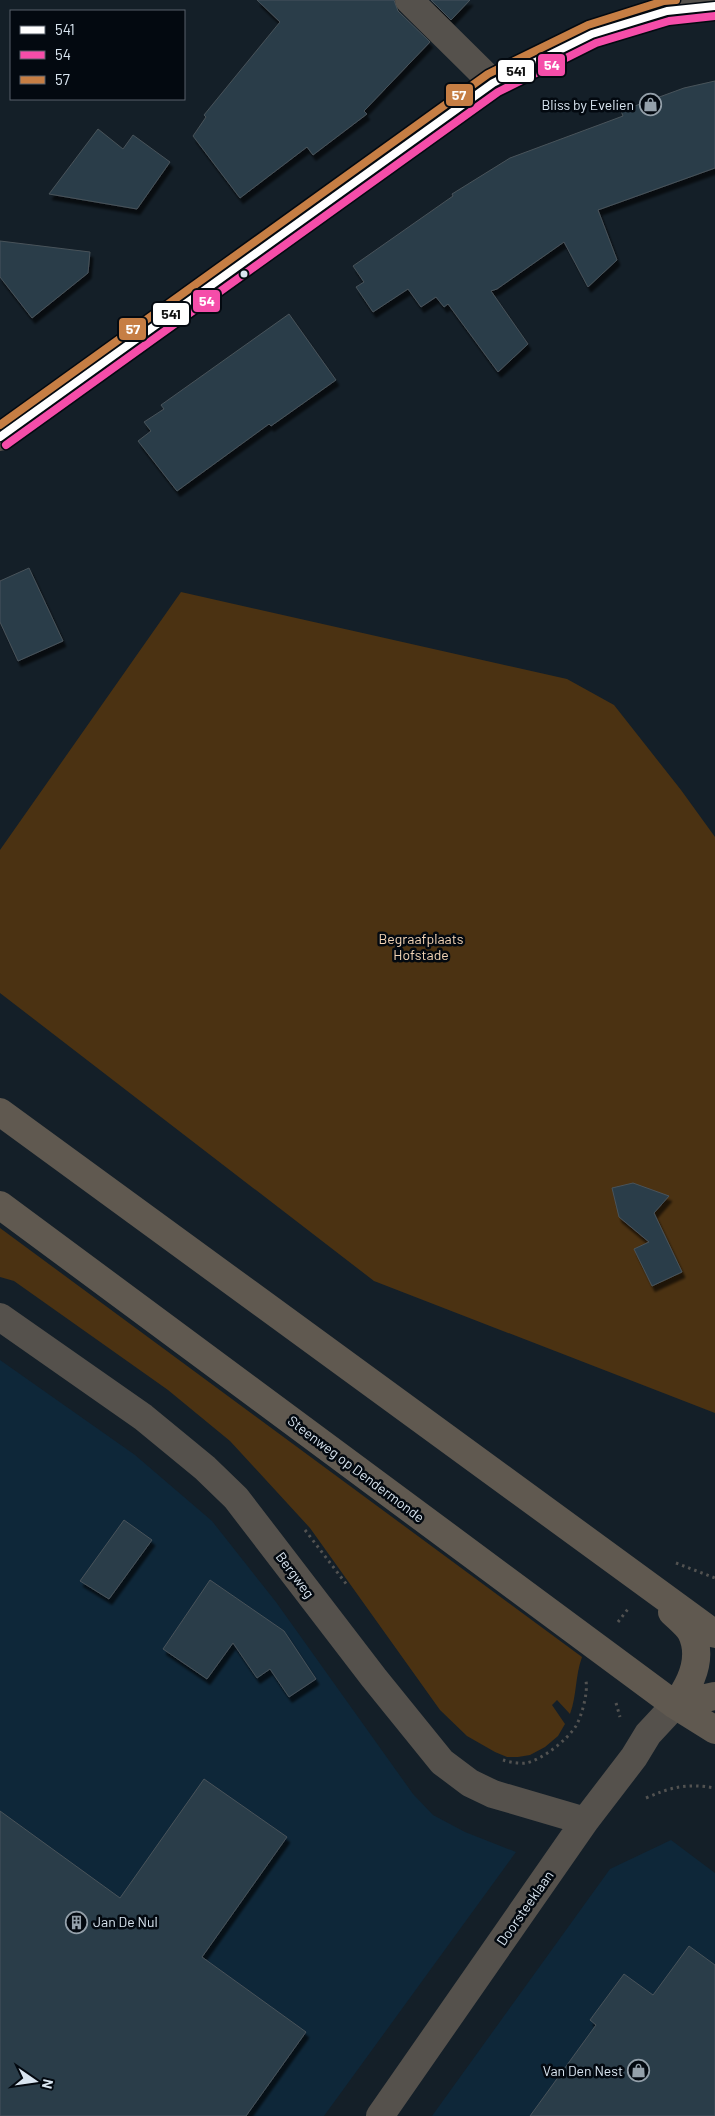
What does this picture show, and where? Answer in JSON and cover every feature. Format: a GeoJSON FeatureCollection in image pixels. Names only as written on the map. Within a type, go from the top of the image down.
{"type":"FeatureCollection","features":[{"type":"Feature","properties":{"kind":"main road"},"geometry":{"type":"LineString","coordinates":[[0,1112],[715,1634]]}},
{"type":"Feature","properties":{"kind":"main road","name":"Steenweg op Dendermonde"},"geometry":{"type":"LineString","coordinates":[[0,1205],[598,1648],[676,1705],[715,1730]]}},
{"type":"Feature","properties":{"kind":"main road"},"geometry":{"type":"LineString","coordinates":[[646,1584],[690,1632],[696,1652],[694,1670],[688,1688],[676,1705]]}},
{"type":"Feature","properties":{"kind":"main road"},"geometry":{"type":"LineString","coordinates":[[676,1705],[715,1696]]}},
{"type":"Feature","properties":{"kind":"street"},"geometry":{"type":"LineString","coordinates":[[409,0],[493,84]]}},
{"type":"Feature","properties":{"kind":"street"},"geometry":{"type":"LineString","coordinates":[[0,437],[493,84],[592,34],[667,12],[715,6]]}},
{"type":"Feature","properties":{"kind":"street","name":"Bergweg"},"geometry":{"type":"LineString","coordinates":[[0,1317],[143,1417],[205,1468],[236,1498],[374,1678],[442,1762],[470,1782],[493,1794],[585,1821]]}},
{"type":"Feature","properties":{"kind":"street","name":"Doorsteeklaan"},"geometry":{"type":"LineString","coordinates":[[380,2116],[585,1821],[634,1757],[648,1734],[676,1705]]}},
{"type":"Feature","properties":{"kind":"path"},"geometry":{"type":"LineString","coordinates":[[496,1757],[524,1763],[539,1759],[556,1746],[576,1726],[582,1710],[587,1685],[584,1666],[598,1648]]}},
{"type":"Feature","properties":{"kind":"path"},"geometry":{"type":"LineString","coordinates":[[641,1800],[665,1789],[686,1785],[715,1788]]}},
{"type":"Feature","properties":{"kind":"shaded area"},"geometry":{"type":"Polygon","coordinates":[[[0,1360],[135,1455],[212,1521],[276,1602],[413,1794],[433,1815],[465,1832],[516,1852],[324,2116],[0,2116],[0,1360]]]}},
{"type":"Feature","properties":{"kind":"shaded area"},"geometry":{"type":"Polygon","coordinates":[[[671,1840],[715,1873],[715,2116],[432,2116],[610,1869],[671,1840]]]}},
{"type":"Feature","properties":{"kind":"green space","name":"Begraafplaats Hofstade"},"geometry":{"type":"Polygon","coordinates":[[[181,592],[567,679],[614,705],[681,790],[715,837],[715,1413],[374,1281],[0,993],[0,850],[181,592]]]}},
{"type":"Feature","properties":{"kind":"green space"},"geometry":{"type":"Polygon","coordinates":[[[0,1228],[582,1657],[570,1714],[557,1700],[552,1705],[565,1724],[558,1736],[545,1747],[530,1755],[507,1757],[467,1736],[440,1710],[310,1528],[230,1441],[168,1390],[14,1281],[0,1277],[0,1228]]]}},
{"type":"Feature","properties":{"kind":"building"},"geometry":{"type":"Polygon","coordinates":[[[257,0],[394,0],[398,11],[430,42],[364,111],[367,114],[313,155],[307,147],[240,198],[193,136],[206,117],[204,115],[280,22],[257,0]]]}},
{"type":"Feature","properties":{"kind":"building"},"geometry":{"type":"Polygon","coordinates":[[[431,0],[470,0],[451,20],[431,0]]]}},
{"type":"Feature","properties":{"kind":"building"},"geometry":{"type":"Polygon","coordinates":[[[715,81],[715,168],[598,210],[617,260],[588,287],[564,242],[497,289],[491,291],[528,344],[498,372],[448,304],[444,307],[436,297],[421,307],[408,289],[373,312],[356,287],[364,282],[353,266],[453,196],[452,194],[510,158],[623,116],[621,111],[684,88],[715,81]]]}},
{"type":"Feature","properties":{"kind":"building"},"geometry":{"type":"Polygon","coordinates":[[[98,129],[123,149],[133,135],[170,162],[137,209],[49,194],[98,129]]]}},
{"type":"Feature","properties":{"kind":"building"},"geometry":{"type":"Polygon","coordinates":[[[0,241],[90,252],[88,273],[32,318],[0,277],[0,241]]]}},
{"type":"Feature","properties":{"kind":"building"},"geometry":{"type":"Polygon","coordinates":[[[289,314],[336,380],[271,426],[269,424],[177,491],[138,441],[151,431],[144,422],[164,409],[161,405],[289,314]]]}},
{"type":"Feature","properties":{"kind":"building"},"geometry":{"type":"Polygon","coordinates":[[[29,568],[63,641],[18,661],[0,622],[0,581],[29,568]]]}},
{"type":"Feature","properties":{"kind":"building"},"geometry":{"type":"Polygon","coordinates":[[[633,1183],[669,1196],[654,1213],[682,1272],[652,1286],[634,1249],[649,1242],[619,1217],[612,1188],[633,1183]]]}},
{"type":"Feature","properties":{"kind":"building"},"geometry":{"type":"Polygon","coordinates":[[[124,1520],[152,1540],[109,1599],[80,1581],[124,1520]]]}},
{"type":"Feature","properties":{"kind":"building"},"geometry":{"type":"Polygon","coordinates":[[[210,1580],[284,1631],[316,1679],[289,1697],[270,1669],[257,1678],[233,1643],[207,1679],[163,1649],[210,1580]]]}},
{"type":"Feature","properties":{"kind":"building","name":"Jan De Nul"},"geometry":{"type":"Polygon","coordinates":[[[204,1779],[287,1837],[202,1957],[306,2032],[246,2116],[0,2116],[0,1811],[120,1898],[204,1779]]]}},
{"type":"Feature","properties":{"kind":"building","name":"Van Den Nest"},"geometry":{"type":"Polygon","coordinates":[[[689,1946],[715,1965],[715,2116],[530,2116],[596,2025],[590,2020],[624,1974],[653,1995],[689,1946]]]}},
{"type":"Feature","properties":{"kind":"transit line","name":"57"},"geometry":{"type":"LineString","coordinates":[[0,425],[488,74],[588,25],[664,1],[676,0]]}},
{"type":"Feature","properties":{"kind":"transit line","name":"541"},"geometry":{"type":"LineString","coordinates":[[0,437],[493,83],[592,34],[667,11],[715,6]]}},
{"type":"Feature","properties":{"kind":"transit line","name":"54"},"geometry":{"type":"LineString","coordinates":[[6,445],[498,92],[596,43],[669,21],[715,16]]}},
{"type":"Feature","properties":{"kind":"place","name":"Bliss by Evelien"},"geometry":{"type":"Point","coordinates":[650,105]}},
{"type":"Feature","properties":{"kind":"place","name":"Jan De Nul"},"geometry":{"type":"Point","coordinates":[77,1922]}},
{"type":"Feature","properties":{"kind":"place","name":"Van Den Nest"},"geometry":{"type":"Point","coordinates":[639,2071]}}]}
